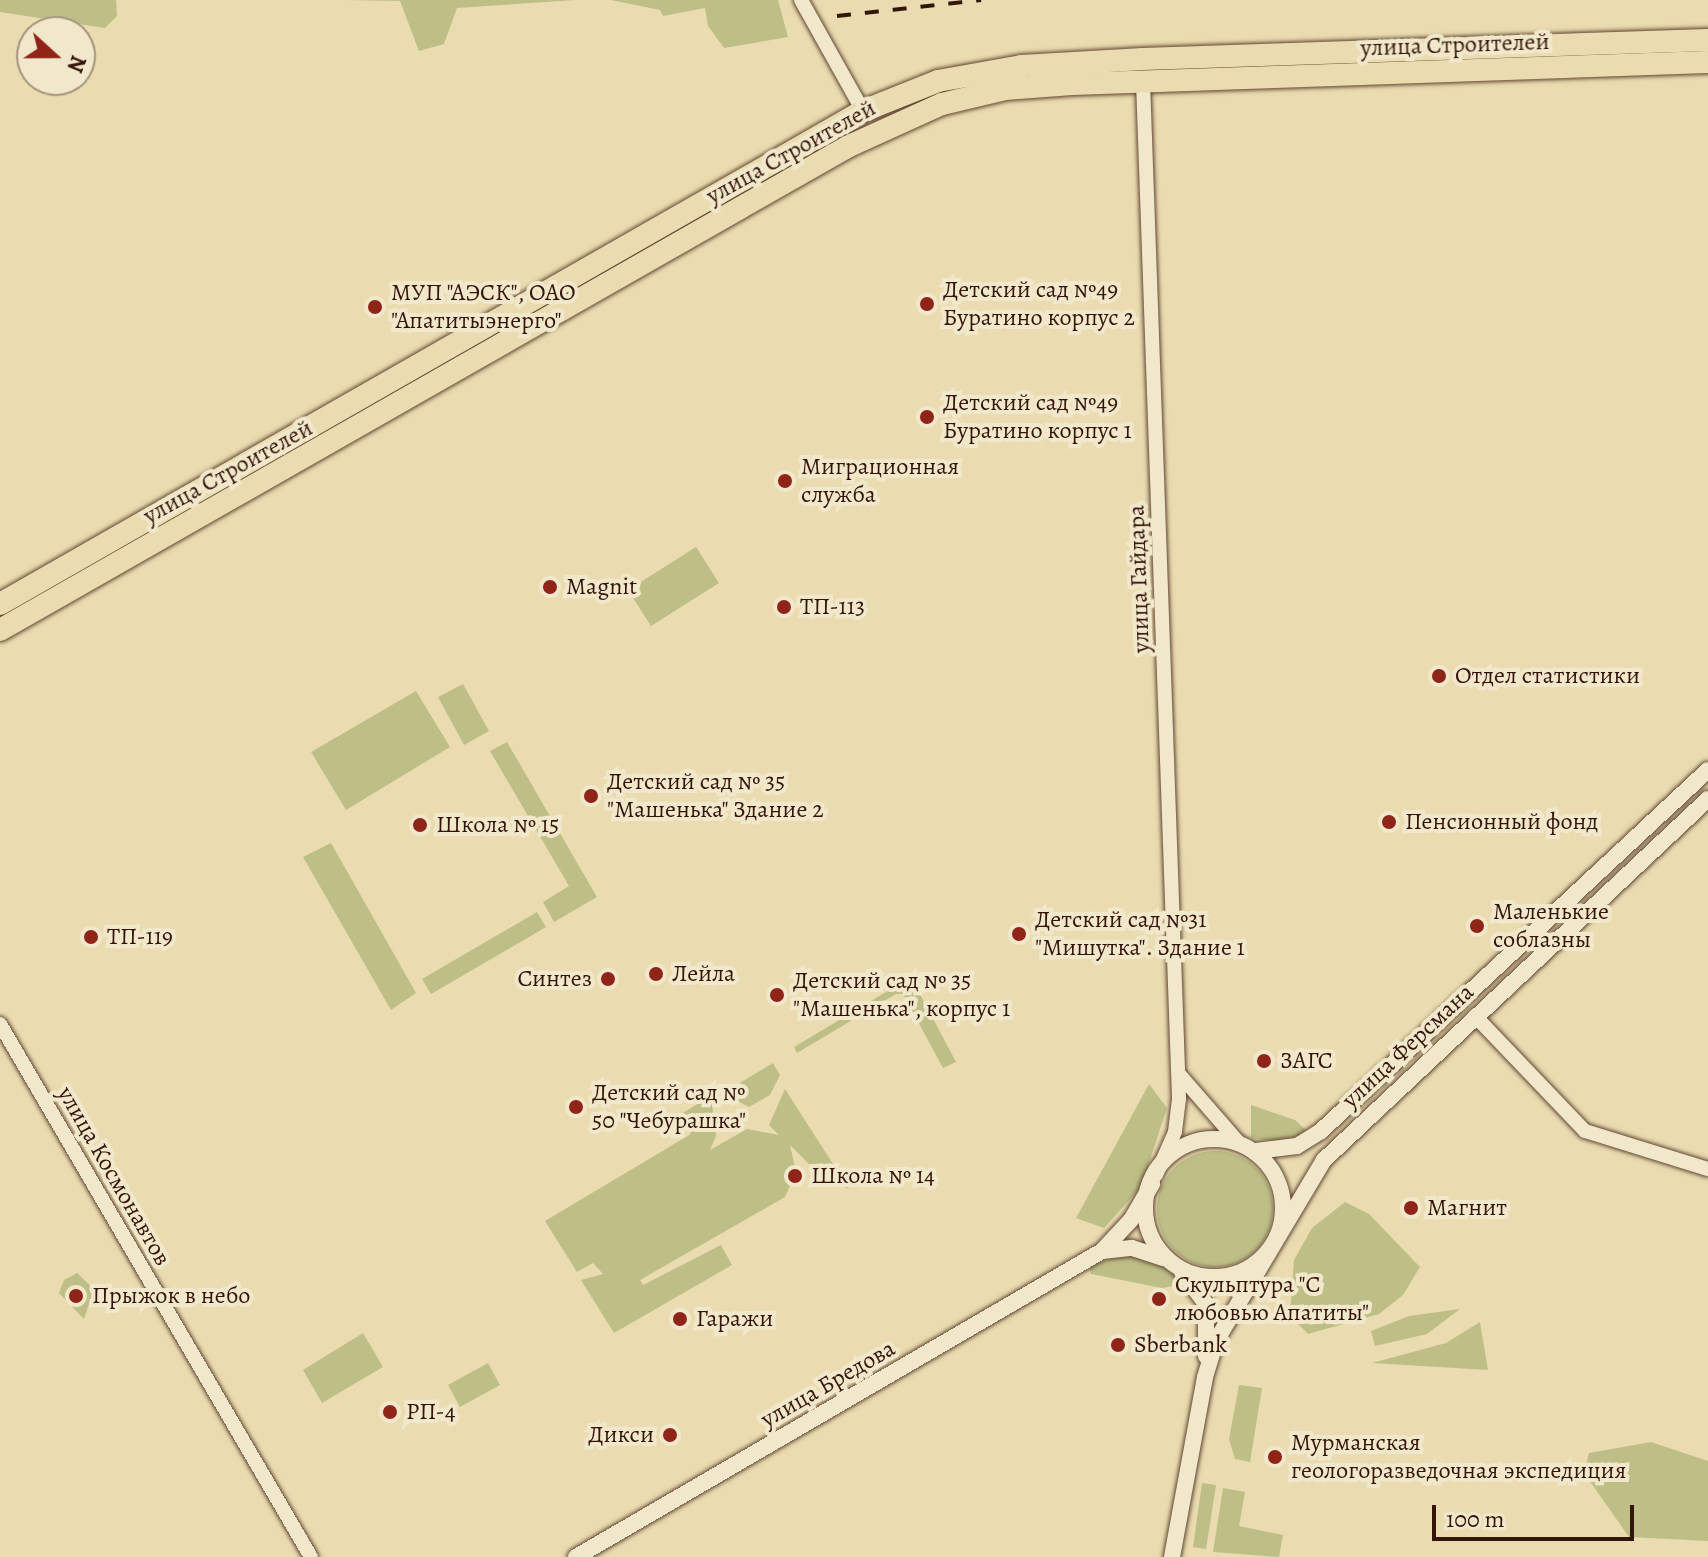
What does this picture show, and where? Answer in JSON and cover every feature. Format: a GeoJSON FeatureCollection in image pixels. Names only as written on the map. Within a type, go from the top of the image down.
{"type":"FeatureCollection","features":[{"type":"Feature","properties":{"kind":"main road","name":"улица Строителей"},"geometry":{"type":"LineString","coordinates":[[0,630],[881,129],[942,104],[1005,89],[1143,82],[1708,40]]}},
{"type":"Feature","properties":{"kind":"main road","name":"улица Строителей"},"geometry":{"type":"LineString","coordinates":[[0,604],[863,111],[980,70],[1143,59],[1397,63],[1708,62]]}},
{"type":"Feature","properties":{"kind":"main road"},"geometry":{"type":"LineString","coordinates":[[1143,59],[1143,82]]}},
{"type":"Feature","properties":{"kind":"main road"},"geometry":{"type":"LineString","coordinates":[[644,237],[655,258]]}},
{"type":"Feature","properties":{"kind":"main road"},"geometry":{"type":"LineString","coordinates":[[325,420],[336,441]]}},
{"type":"Feature","properties":{"kind":"street"},"geometry":{"type":"LineString","coordinates":[[801,0],[863,111]]}},
{"type":"Feature","properties":{"kind":"street","name":"улица Гайдара"},"geometry":{"type":"LineString","coordinates":[[1143,82],[1179,1074],[1175,1132],[1154,1180]]}},
{"type":"Feature","properties":{"kind":"street","name":"улица Ферсмана"},"geometry":{"type":"LineString","coordinates":[[1256,1151],[1297,1146],[1321,1131],[1708,770]]}},
{"type":"Feature","properties":{"kind":"street","name":"улица Ферсмана"},"geometry":{"type":"LineString","coordinates":[[1205,1377],[1230,1312],[1335,1146],[1708,799]]}},
{"type":"Feature","properties":{"kind":"street"},"geometry":{"type":"LineString","coordinates":[[1523,942],[1538,957]]}},
{"type":"Feature","properties":{"kind":"street"},"geometry":{"type":"LineString","coordinates":[[1461,1001],[1585,1131],[1708,1169]]}},
{"type":"Feature","properties":{"kind":"street","name":"улица Космонавтов"},"geometry":{"type":"LineString","coordinates":[[0,1024],[311,1557]]}},
{"type":"Feature","properties":{"kind":"street"},"geometry":{"type":"LineString","coordinates":[[1179,1074],[1239,1143]]}},
{"type":"Feature","properties":{"kind":"street"},"geometry":{"type":"LineString","coordinates":[[1191,1141],[1239,1143],[1256,1151],[1278,1179],[1284,1205],[1271,1244],[1250,1270],[1236,1275],[1196,1275],[1132,1248],[1102,1251],[1131,1220],[1169,1156],[1191,1141]]}},
{"type":"Feature","properties":{"kind":"street"},"geometry":{"type":"LineString","coordinates":[[1154,1180],[1145,1226],[1172,1264]]}},
{"type":"Feature","properties":{"kind":"street","name":"улица Бредова"},"geometry":{"type":"LineString","coordinates":[[576,1557],[1102,1251]]}},
{"type":"Feature","properties":{"kind":"street","name":"улица Ферсмана"},"geometry":{"type":"LineString","coordinates":[[1172,1264],[1206,1304],[1205,1377],[1172,1557]]}},
{"type":"Feature","properties":{"kind":"green space"},"geometry":{"type":"Polygon","coordinates":[[[0,0],[116,0],[117,16],[105,28],[96,27],[96,16],[26,16],[0,12],[0,0]]]}},
{"type":"Feature","properties":{"kind":"green space"},"geometry":{"type":"Polygon","coordinates":[[[343,0],[576,0],[457,8],[444,44],[419,51],[400,1],[343,0]]]}},
{"type":"Feature","properties":{"kind":"green space"},"geometry":{"type":"Polygon","coordinates":[[[611,0],[778,0],[788,37],[724,48],[708,26],[705,8],[663,16],[660,10],[611,0]]]}},
{"type":"Feature","properties":{"kind":"green space"},"geometry":{"type":"Polygon","coordinates":[[[696,547],[719,583],[651,626],[628,590],[696,547]]]}},
{"type":"Feature","properties":{"kind":"green space"},"geometry":{"type":"Polygon","coordinates":[[[463,684],[489,731],[464,745],[438,697],[463,684]]]}},
{"type":"Feature","properties":{"kind":"green space"},"geometry":{"type":"Polygon","coordinates":[[[416,691],[450,747],[346,810],[311,752],[416,691]]]}},
{"type":"Feature","properties":{"kind":"green space"},"geometry":{"type":"Polygon","coordinates":[[[507,742],[597,897],[554,922],[543,902],[569,886],[490,751],[507,742]]]}},
{"type":"Feature","properties":{"kind":"green space"},"geometry":{"type":"Polygon","coordinates":[[[331,843],[416,993],[391,1010],[303,857],[331,843]]]}},
{"type":"Feature","properties":{"kind":"green space"},"geometry":{"type":"Polygon","coordinates":[[[537,912],[546,927],[431,994],[422,979],[537,912]]]}},
{"type":"Feature","properties":{"kind":"green space"},"geometry":{"type":"Polygon","coordinates":[[[911,977],[956,1062],[943,1068],[903,994],[896,994],[797,1053],[794,1047],[911,977]]]}},
{"type":"Feature","properties":{"kind":"green space"},"geometry":{"type":"Polygon","coordinates":[[[773,1063],[780,1075],[770,1095],[749,1107],[723,1093],[773,1063]]]}},
{"type":"Feature","properties":{"kind":"green space"},"geometry":{"type":"Polygon","coordinates":[[[1149,1084],[1167,1108],[1141,1187],[1104,1228],[1076,1218],[1149,1084]]]}},
{"type":"Feature","properties":{"kind":"green space"},"geometry":{"type":"Polygon","coordinates":[[[785,1089],[849,1189],[821,1176],[790,1145],[796,1172],[785,1197],[640,1280],[643,1285],[721,1245],[732,1265],[614,1333],[581,1280],[603,1274],[593,1263],[577,1272],[545,1221],[691,1134],[681,1114],[711,1096],[716,1136],[710,1150],[747,1129],[779,1135],[769,1125],[785,1089]]]}},
{"type":"Feature","properties":{"kind":"green space"},"geometry":{"type":"Polygon","coordinates":[[[1251,1105],[1295,1120],[1308,1132],[1280,1142],[1251,1138],[1251,1105]]]}},
{"type":"Feature","properties":{"kind":"green space"},"geometry":{"type":"Polygon","coordinates":[[[1215,1151],[1237,1155],[1256,1168],[1269,1187],[1273,1209],[1269,1231],[1256,1250],[1237,1263],[1215,1267],[1193,1263],[1174,1250],[1161,1231],[1157,1209],[1161,1187],[1174,1168],[1193,1155],[1215,1151]]]}},
{"type":"Feature","properties":{"kind":"green space"},"geometry":{"type":"Polygon","coordinates":[[[1345,1202],[1369,1214],[1420,1267],[1403,1295],[1379,1314],[1308,1334],[1290,1316],[1294,1260],[1312,1228],[1345,1202]]]}},
{"type":"Feature","properties":{"kind":"green space"},"geometry":{"type":"Polygon","coordinates":[[[1129,1254],[1167,1268],[1186,1284],[1162,1288],[1091,1274],[1089,1265],[1129,1254]]]}},
{"type":"Feature","properties":{"kind":"green space","name":"Прыжок в небо"},"geometry":{"type":"Polygon","coordinates":[[[77,1273],[94,1289],[84,1319],[59,1293],[64,1280],[77,1273]]]}},
{"type":"Feature","properties":{"kind":"green space"},"geometry":{"type":"Polygon","coordinates":[[[1460,1309],[1427,1334],[1375,1346],[1371,1331],[1409,1316],[1460,1309]]]}},
{"type":"Feature","properties":{"kind":"green space"},"geometry":{"type":"Polygon","coordinates":[[[1480,1322],[1488,1370],[1372,1363],[1446,1343],[1480,1322]]]}},
{"type":"Feature","properties":{"kind":"green space"},"geometry":{"type":"Polygon","coordinates":[[[363,1333],[383,1367],[322,1403],[303,1370],[363,1333]]]}},
{"type":"Feature","properties":{"kind":"green space"},"geometry":{"type":"Polygon","coordinates":[[[488,1363],[500,1385],[460,1407],[448,1385],[488,1363]]]}},
{"type":"Feature","properties":{"kind":"green space"},"geometry":{"type":"Polygon","coordinates":[[[1239,1385],[1262,1388],[1250,1462],[1235,1459],[1229,1439],[1239,1385]]]}},
{"type":"Feature","properties":{"kind":"green space"},"geometry":{"type":"Polygon","coordinates":[[[1651,1442],[1708,1461],[1708,1541],[1629,1537],[1584,1473],[1589,1453],[1651,1442]]]}},
{"type":"Feature","properties":{"kind":"green space"},"geometry":{"type":"Polygon","coordinates":[[[1202,1483],[1216,1485],[1206,1549],[1193,1547],[1202,1483]]]}},
{"type":"Feature","properties":{"kind":"green space"},"geometry":{"type":"Polygon","coordinates":[[[1223,1488],[1245,1492],[1239,1526],[1283,1535],[1279,1557],[1213,1552],[1223,1488]]]}},
{"type":"Feature","properties":{"kind":"railway"},"geometry":{"type":"LineString","coordinates":[[837,16],[981,0]]}},
{"type":"Feature","properties":{"kind":"place","name":"Детский сад №49 Буратино корпус 2"},"geometry":{"type":"Point","coordinates":[927,304]}},
{"type":"Feature","properties":{"kind":"place","name":"МУП \"АЭСК\", ОАО \"Апатитыэнерго\""},"geometry":{"type":"Point","coordinates":[375,307]}},
{"type":"Feature","properties":{"kind":"place","name":"Детский сад №49 Буратино корпус 1"},"geometry":{"type":"Point","coordinates":[927,417]}},
{"type":"Feature","properties":{"kind":"place","name":"Миграционная служба"},"geometry":{"type":"Point","coordinates":[785,481]}},
{"type":"Feature","properties":{"kind":"place","name":"Magnit"},"geometry":{"type":"Point","coordinates":[550,587]}},
{"type":"Feature","properties":{"kind":"place","name":"ТП-113"},"geometry":{"type":"Point","coordinates":[784,607]}},
{"type":"Feature","properties":{"kind":"place","name":"Отдел статистики"},"geometry":{"type":"Point","coordinates":[1439,676]}},
{"type":"Feature","properties":{"kind":"place","name":"Детский сад № 35 \"Машенька\" Здание 2"},"geometry":{"type":"Point","coordinates":[591,796]}},
{"type":"Feature","properties":{"kind":"place","name":"Пенсионный фонд"},"geometry":{"type":"Point","coordinates":[1389,822]}},
{"type":"Feature","properties":{"kind":"place","name":"Школа № 15"},"geometry":{"type":"Point","coordinates":[420,825]}},
{"type":"Feature","properties":{"kind":"place","name":"Маленькие соблазны"},"geometry":{"type":"Point","coordinates":[1477,926]}},
{"type":"Feature","properties":{"kind":"place","name":"Детский сад №31 \"Мишутка\". Здание 1"},"geometry":{"type":"Point","coordinates":[1019,934]}},
{"type":"Feature","properties":{"kind":"place","name":"ТП-119"},"geometry":{"type":"Point","coordinates":[91,937]}},
{"type":"Feature","properties":{"kind":"place","name":"Лейла"},"geometry":{"type":"Point","coordinates":[656,974]}},
{"type":"Feature","properties":{"kind":"place","name":"Синтез"},"geometry":{"type":"Point","coordinates":[608,979]}},
{"type":"Feature","properties":{"kind":"place","name":"Детский сад № 35 \"Машенька\", корпус 1"},"geometry":{"type":"Point","coordinates":[777,995]}},
{"type":"Feature","properties":{"kind":"place","name":"ЗАГС"},"geometry":{"type":"Point","coordinates":[1264,1061]}},
{"type":"Feature","properties":{"kind":"place","name":"Детский сад № 50 \"Чебурашка\""},"geometry":{"type":"Point","coordinates":[576,1107]}},
{"type":"Feature","properties":{"kind":"place","name":"Школа № 14"},"geometry":{"type":"Point","coordinates":[795,1176]}},
{"type":"Feature","properties":{"kind":"place","name":"Магнит"},"geometry":{"type":"Point","coordinates":[1411,1208]}},
{"type":"Feature","properties":{"kind":"place","name":"Прыжок в небо"},"geometry":{"type":"Point","coordinates":[76,1296]}},
{"type":"Feature","properties":{"kind":"place","name":"Скульптура \"С любовью Апатиты\""},"geometry":{"type":"Point","coordinates":[1159,1299]}},
{"type":"Feature","properties":{"kind":"place","name":"Гаражи"},"geometry":{"type":"Point","coordinates":[680,1319]}},
{"type":"Feature","properties":{"kind":"place","name":"Sberbank"},"geometry":{"type":"Point","coordinates":[1118,1345]}},
{"type":"Feature","properties":{"kind":"place","name":"РП-4"},"geometry":{"type":"Point","coordinates":[390,1412]}},
{"type":"Feature","properties":{"kind":"place","name":"Дикси"},"geometry":{"type":"Point","coordinates":[670,1435]}},
{"type":"Feature","properties":{"kind":"place","name":"Мурманская геологоразведочная экспедиция"},"geometry":{"type":"Point","coordinates":[1275,1457]}}]}
